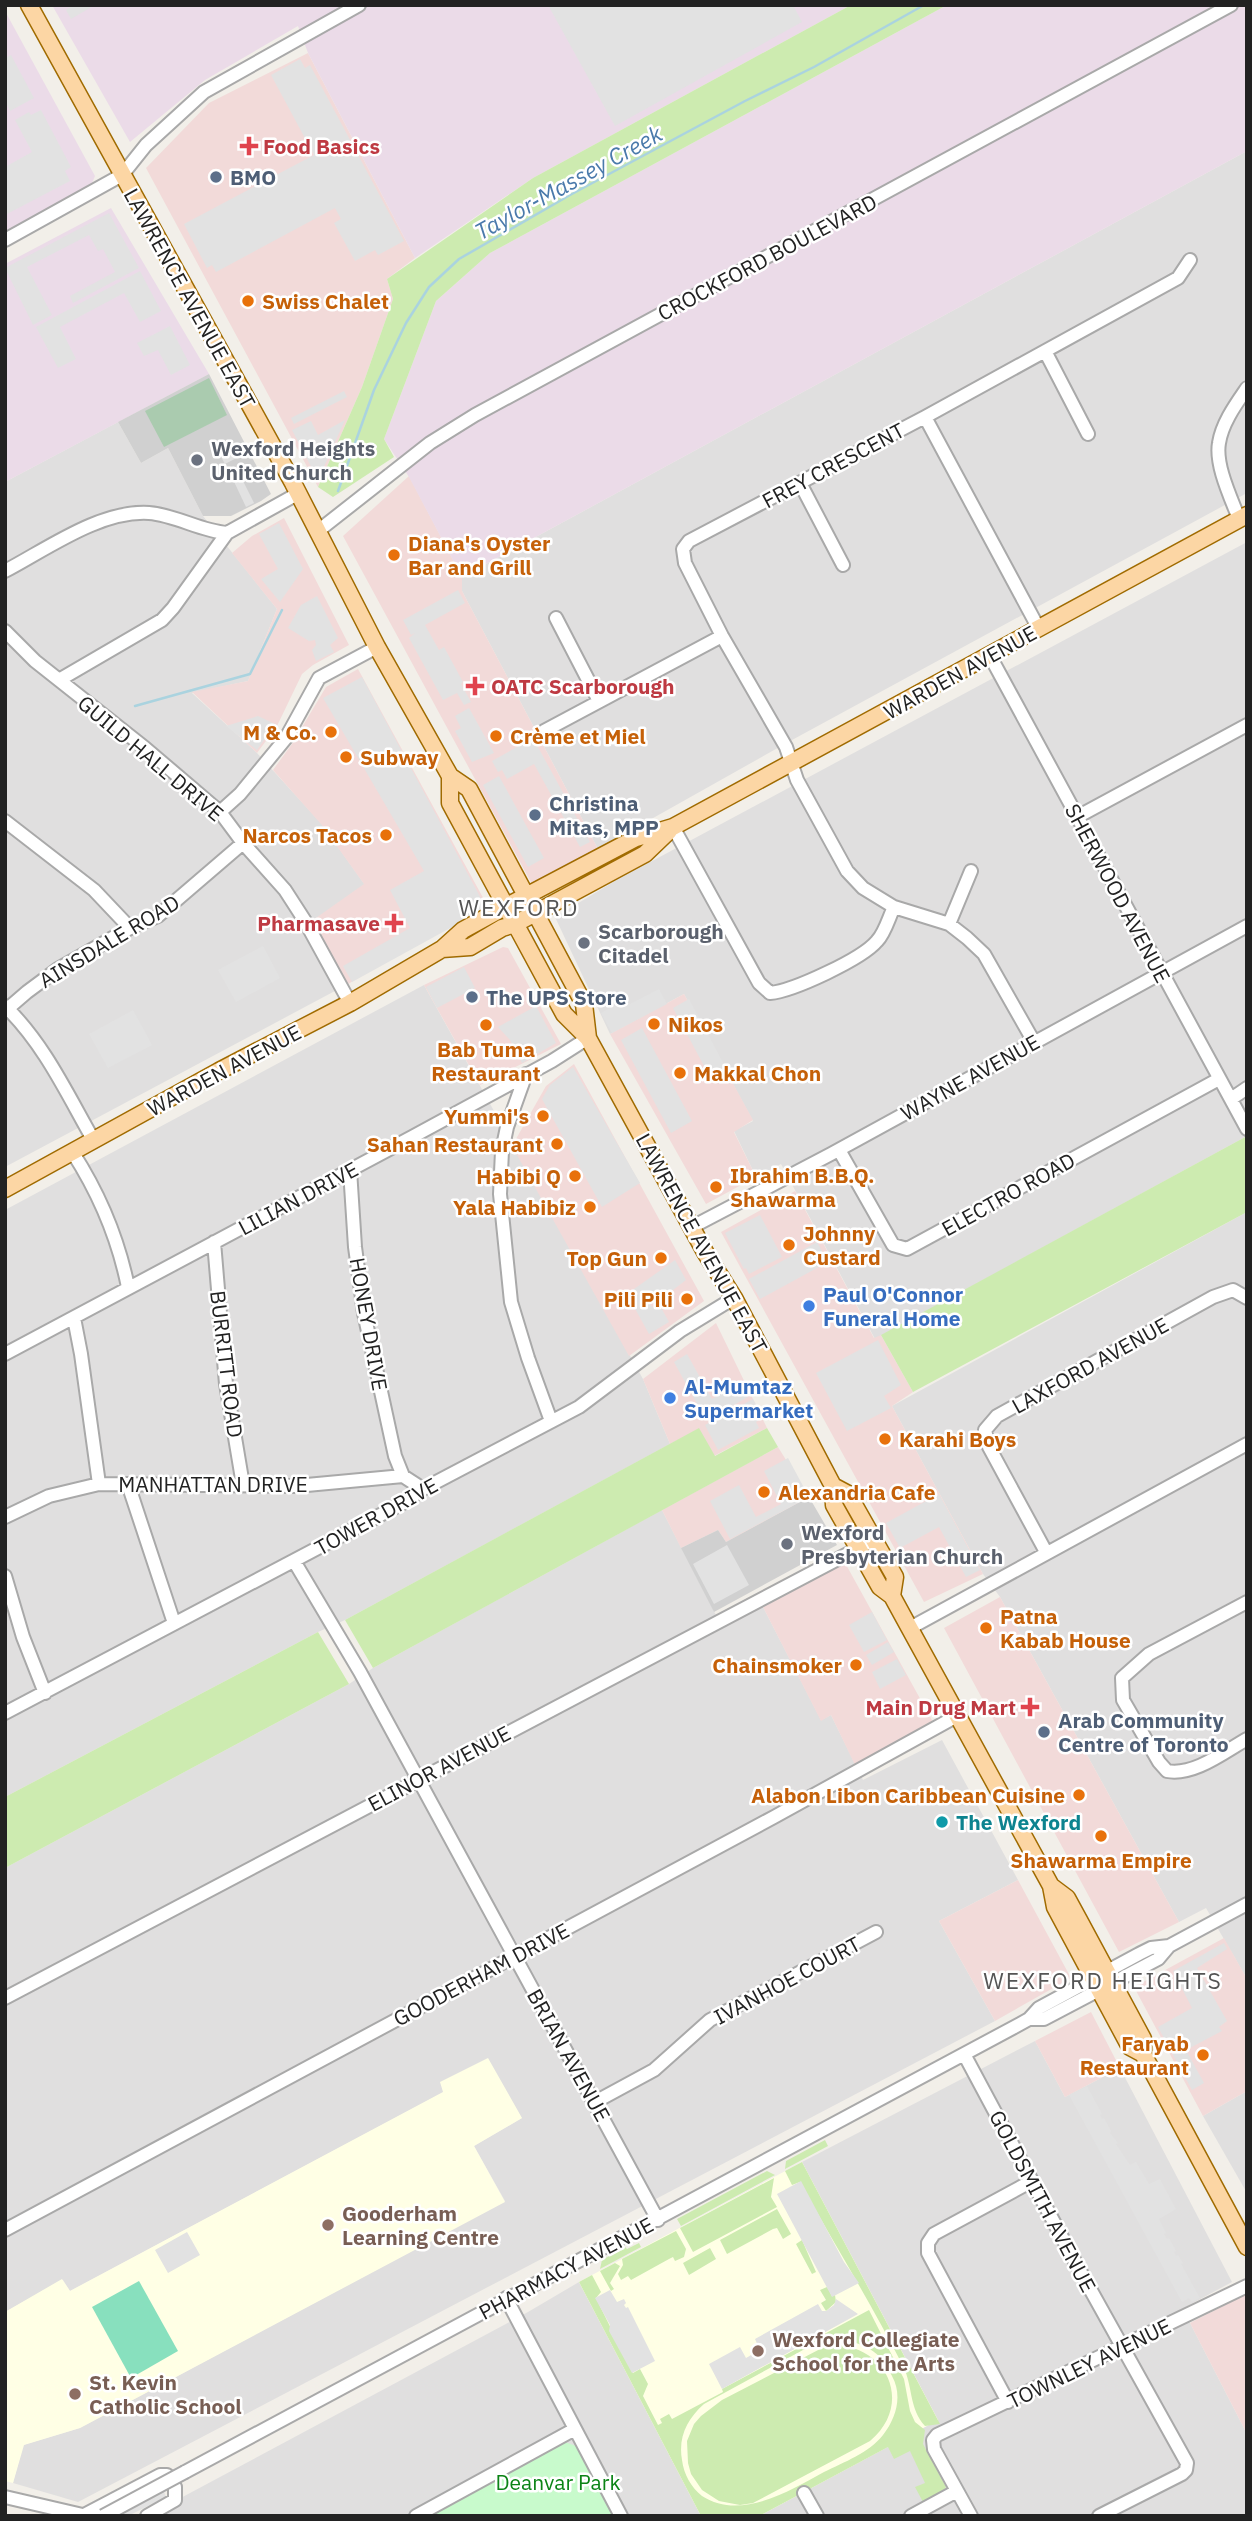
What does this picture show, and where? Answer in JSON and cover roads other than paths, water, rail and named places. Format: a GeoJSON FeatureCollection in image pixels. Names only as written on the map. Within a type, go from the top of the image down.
{"type":"FeatureCollection","features":[{"type":"Feature","properties":{"kind":"main road","name":"LAWRENCE AVENUE EAST"},"geometry":{"type":"LineString","coordinates":[[29,5],[299,493],[377,647],[450,776],[469,789],[584,1004],[588,1038]]}},
{"type":"Feature","properties":{"kind":"main road","name":"WARDEN AVENUE"},"geometry":{"type":"LineString","coordinates":[[5,1189],[219,1071],[350,1003],[442,949],[463,930],[505,907],[636,838],[673,827],[1243,517]]}},
{"type":"Feature","properties":{"kind":"main road","name":"LAWRENCE AVENUE EAST"},"geometry":{"type":"LineString","coordinates":[[450,776],[450,803],[505,907],[564,1014],[588,1038],[734,1298],[833,1486],[834,1505],[880,1587],[892,1596],[1051,1886],[1055,1907],[1103,1980],[1130,2047],[1143,2054],[1247,2248]]}},
{"type":"Feature","properties":{"kind":"main road","name":"WARDEN AVENUE"},"geometry":{"type":"LineString","coordinates":[[442,949],[470,947],[502,928],[515,924],[645,854],[673,827]]}},
{"type":"Feature","properties":{"kind":"main road","name":"LAWRENCE AVENUE EAST"},"geometry":{"type":"LineString","coordinates":[[833,1486],[848,1493],[895,1577],[892,1596]]}},
{"type":"Feature","properties":{"kind":"street"},"geometry":{"type":"LineString","coordinates":[[5,240],[122,175],[146,145],[204,92],[359,5]]}},
{"type":"Feature","properties":{"kind":"street","name":"CROCKFORD BOULEVARD"},"geometry":{"type":"LineString","coordinates":[[318,531],[430,443],[475,415],[1231,5]]}},
{"type":"Feature","properties":{"kind":"street","name":"FREY CRESCENT"},"geometry":{"type":"LineString","coordinates":[[949,924],[894,907],[863,888],[847,871],[797,780],[786,747],[722,636],[685,563],[683,549],[689,541],[925,417],[1178,278],[1190,260]]}},
{"type":"Feature","properties":{"kind":"street"},"geometry":{"type":"LineString","coordinates":[[1045,351],[1088,434]]}},
{"type":"Feature","properties":{"kind":"street"},"geometry":{"type":"LineString","coordinates":[[1243,517],[1222,470],[1218,444],[1229,414],[1247,388]]}},
{"type":"Feature","properties":{"kind":"street"},"geometry":{"type":"LineString","coordinates":[[925,417],[1039,629]]}},
{"type":"Feature","properties":{"kind":"street"},"geometry":{"type":"LineString","coordinates":[[800,483],[843,565]]}},
{"type":"Feature","properties":{"kind":"street"},"geometry":{"type":"LineString","coordinates":[[59,680],[162,620],[227,533],[299,493]]}},
{"type":"Feature","properties":{"kind":"street"},"geometry":{"type":"LineString","coordinates":[[5,571],[88,526],[132,513],[161,515],[209,532],[227,533]]}},
{"type":"Feature","properties":{"kind":"street"},"geometry":{"type":"LineString","coordinates":[[556,618],[599,701]]}},
{"type":"Feature","properties":{"kind":"street","name":"GUILD HALL DRIVE"},"geometry":{"type":"LineString","coordinates":[[5,631],[35,661],[220,812],[243,843],[285,890],[350,1003]]}},
{"type":"Feature","properties":{"kind":"street"},"geometry":{"type":"LineString","coordinates":[[544,731],[722,636]]}},
{"type":"Feature","properties":{"kind":"street"},"geometry":{"type":"LineString","coordinates":[[220,812],[240,794],[286,738],[319,678],[377,647]]}},
{"type":"Feature","properties":{"kind":"street","name":"SHERWOOD AVENUE"},"geometry":{"type":"LineString","coordinates":[[990,656],[1247,1129]]}},
{"type":"Feature","properties":{"kind":"street"},"geometry":{"type":"LineString","coordinates":[[1077,817],[1247,725]]}},
{"type":"Feature","properties":{"kind":"street"},"geometry":{"type":"LineString","coordinates":[[5,821],[94,890],[130,928]]}},
{"type":"Feature","properties":{"kind":"street"},"geometry":{"type":"LineString","coordinates":[[673,827],[759,983],[771,993],[785,992],[854,958],[878,941],[894,907]]}},
{"type":"Feature","properties":{"kind":"street","name":"AINSDALE ROAD"},"geometry":{"type":"LineString","coordinates":[[6,1009],[58,969],[130,928],[158,916],[243,843]]}},
{"type":"Feature","properties":{"kind":"street"},"geometry":{"type":"LineString","coordinates":[[971,871],[949,924],[984,954],[1034,1042]]}},
{"type":"Feature","properties":{"kind":"street","name":"WAYNE AVENUE"},"geometry":{"type":"LineString","coordinates":[[692,1227],[839,1150],[1247,926]]}},
{"type":"Feature","properties":{"kind":"street"},"geometry":{"type":"LineString","coordinates":[[6,1009],[24,1025],[48,1060],[94,1141]]}},
{"type":"Feature","properties":{"kind":"street","name":"LILIAN DRIVE"},"geometry":{"type":"LineString","coordinates":[[5,1354],[566,1053],[588,1038]]}},
{"type":"Feature","properties":{"kind":"street"},"geometry":{"type":"LineString","coordinates":[[526,1074],[507,1127],[502,1152],[500,1194],[511,1302],[551,1421]]}},
{"type":"Feature","properties":{"kind":"street","name":"ELECTRO ROAD"},"geometry":{"type":"LineString","coordinates":[[839,1150],[893,1245],[907,1249],[1219,1079]]}},
{"type":"Feature","properties":{"kind":"street"},"geometry":{"type":"LineString","coordinates":[[1231,1099],[1247,1088]]}},
{"type":"Feature","properties":{"kind":"street"},"geometry":{"type":"LineString","coordinates":[[72,1153],[107,1214],[116,1237],[128,1287]]}},
{"type":"Feature","properties":{"kind":"street","name":"HONEY DRIVE"},"geometry":{"type":"LineString","coordinates":[[350,1170],[355,1247],[364,1313],[395,1456],[403,1476]]}},
{"type":"Feature","properties":{"kind":"street","name":"BURRITT ROAD"},"geometry":{"type":"LineString","coordinates":[[214,1242],[226,1384],[243,1485]]}},
{"type":"Feature","properties":{"kind":"street","name":"LAXFORD AVENUE"},"geometry":{"type":"LineString","coordinates":[[1046,1552],[989,1447],[985,1430],[997,1416],[1213,1297],[1233,1290],[1247,1298]]}},
{"type":"Feature","properties":{"kind":"street","name":"TOWER DRIVE"},"geometry":{"type":"LineString","coordinates":[[5,1713],[579,1407],[680,1331],[734,1298]]}},
{"type":"Feature","properties":{"kind":"street"},"geometry":{"type":"LineString","coordinates":[[74,1318],[99,1483]]}},
{"type":"Feature","properties":{"kind":"street"},"geometry":{"type":"LineString","coordinates":[[909,1628],[1247,1444]]}},
{"type":"Feature","properties":{"kind":"street"},"geometry":{"type":"LineString","coordinates":[[403,1476],[424,1489]]}},
{"type":"Feature","properties":{"kind":"street","name":"MANHATTAN DRIVE"},"geometry":{"type":"LineString","coordinates":[[5,1517],[49,1496],[99,1483],[296,1486],[403,1476]]}},
{"type":"Feature","properties":{"kind":"street"},"geometry":{"type":"LineString","coordinates":[[128,1484],[174,1623]]}},
{"type":"Feature","properties":{"kind":"street","name":"ELINOR AVENUE"},"geometry":{"type":"LineString","coordinates":[[5,1998],[874,1540]]}},
{"type":"Feature","properties":{"kind":"street","name":"BRIAN AVENUE"},"geometry":{"type":"LineString","coordinates":[[294,1561],[360,1672],[658,2220]]}},
{"type":"Feature","properties":{"kind":"street"},"geometry":{"type":"LineString","coordinates":[[5,1576],[23,1637],[45,1693]]}},
{"type":"Feature","properties":{"kind":"street"},"geometry":{"type":"LineString","coordinates":[[1247,1602],[1149,1654],[1122,1678],[1123,1700],[1167,1771],[1179,1773],[1206,1762],[1247,1739]]}},
{"type":"Feature","properties":{"kind":"street","name":"GOODERHAM DRIVE"},"geometry":{"type":"LineString","coordinates":[[5,2230],[957,1716]]}},
{"type":"Feature","properties":{"kind":"street","name":"PHARMACY AVENUE"},"geometry":{"type":"LineString","coordinates":[[103,2516],[1029,2019],[1039,2008],[1103,1980],[1151,1948],[1169,1946],[1247,1904]]}},
{"type":"Feature","properties":{"kind":"street","name":"IVANHOE COURT"},"geometry":{"type":"LineString","coordinates":[[595,2102],[654,2070],[710,2021],[877,1932]]}},
{"type":"Feature","properties":{"kind":"street","name":"GOLDSMITH AVENUE"},"geometry":{"type":"LineString","coordinates":[[964,2054],[1188,2466],[1182,2473],[1099,2516]]}},
{"type":"Feature","properties":{"kind":"street"},"geometry":{"type":"LineString","coordinates":[[1008,2402],[932,2260],[928,2243],[934,2234],[1032,2181]]}},
{"type":"Feature","properties":{"kind":"street","name":"TOWNLEY AVENUE"},"geometry":{"type":"LineString","coordinates":[[957,2491],[934,2449],[933,2440],[937,2435],[1247,2286]]}},
{"type":"Feature","properties":{"kind":"street"},"geometry":{"type":"LineString","coordinates":[[506,2298],[621,2516]]}},
{"type":"Feature","properties":{"kind":"street"},"geometry":{"type":"LineString","coordinates":[[416,2516],[575,2428]]}},
{"type":"Feature","properties":{"kind":"street"},"geometry":{"type":"LineString","coordinates":[[5,2497],[85,2515],[160,2475],[167,2475],[175,2487],[175,2500],[147,2516]]}},
{"type":"Feature","properties":{"kind":"street"},"geometry":{"type":"LineString","coordinates":[[911,2516],[957,2491],[971,2516]]}},
{"type":"Feature","properties":{"kind":"street"},"geometry":{"type":"LineString","coordinates":[[804,2493],[817,2516]]}},
{"type":"Feature","properties":{"kind":"waterway","name":"Taylor-Massey Creek"},"geometry":{"type":"LineString","coordinates":[[338,491],[374,390],[406,323],[429,287],[459,259],[570,195],[814,67],[924,5]]}},
{"type":"Feature","properties":{"kind":"waterway","name":"Taylor-Massey Creek"},"geometry":{"type":"LineString","coordinates":[[135,706],[250,674],[282,610]]}},
{"type":"Feature","properties":{"kind":"place","name":"Food Basics"},"geometry":{"type":"Point","coordinates":[249,146]}},
{"type":"Feature","properties":{"kind":"place","name":"BMO"},"geometry":{"type":"Point","coordinates":[216,177]}},
{"type":"Feature","properties":{"kind":"place","name":"Swiss Chalet"},"geometry":{"type":"Point","coordinates":[248,301]}},
{"type":"Feature","properties":{"kind":"place","name":"Wexford Heights United Church"},"geometry":{"type":"Point","coordinates":[197,460]}},
{"type":"Feature","properties":{"kind":"place","name":"Diana's Oyster Bar and Grill"},"geometry":{"type":"Point","coordinates":[394,555]}},
{"type":"Feature","properties":{"kind":"place","name":"OATC Scarborough"},"geometry":{"type":"Point","coordinates":[475,686]}},
{"type":"Feature","properties":{"kind":"place","name":"M & Co."},"geometry":{"type":"Point","coordinates":[331,732]}},
{"type":"Feature","properties":{"kind":"place","name":"Crème et Miel"},"geometry":{"type":"Point","coordinates":[496,736]}},
{"type":"Feature","properties":{"kind":"place","name":"Subway"},"geometry":{"type":"Point","coordinates":[346,757]}},
{"type":"Feature","properties":{"kind":"place","name":"Christina Mitas, MPP"},"geometry":{"type":"Point","coordinates":[535,815]}},
{"type":"Feature","properties":{"kind":"place","name":"Narcos Tacos"},"geometry":{"type":"Point","coordinates":[386,835]}},
{"type":"Feature","properties":{"kind":"place","name":"Pharmasave"},"geometry":{"type":"Point","coordinates":[394,923]}},
{"type":"Feature","properties":{"kind":"place","name":"Scarborough Citadel"},"geometry":{"type":"Point","coordinates":[584,943]}},
{"type":"Feature","properties":{"kind":"place","name":"The UPS Store"},"geometry":{"type":"Point","coordinates":[472,997]}},
{"type":"Feature","properties":{"kind":"place","name":"Nikos"},"geometry":{"type":"Point","coordinates":[654,1024]}},
{"type":"Feature","properties":{"kind":"place","name":"Bab Tuma Restaurant"},"geometry":{"type":"Point","coordinates":[486,1025]}},
{"type":"Feature","properties":{"kind":"place","name":"Makkal Chon"},"geometry":{"type":"Point","coordinates":[680,1073]}},
{"type":"Feature","properties":{"kind":"place","name":"Yummi's"},"geometry":{"type":"Point","coordinates":[543,1116]}},
{"type":"Feature","properties":{"kind":"place","name":"Sahan Restaurant"},"geometry":{"type":"Point","coordinates":[557,1144]}},
{"type":"Feature","properties":{"kind":"place","name":"Habibi Q"},"geometry":{"type":"Point","coordinates":[575,1176]}},
{"type":"Feature","properties":{"kind":"place","name":"Ibrahim B.B.Q. Shawarma"},"geometry":{"type":"Point","coordinates":[716,1187]}},
{"type":"Feature","properties":{"kind":"place","name":"Yala Habibiz"},"geometry":{"type":"Point","coordinates":[590,1207]}},
{"type":"Feature","properties":{"kind":"place","name":"Johnny Custard"},"geometry":{"type":"Point","coordinates":[789,1245]}},
{"type":"Feature","properties":{"kind":"place","name":"Top Gun"},"geometry":{"type":"Point","coordinates":[661,1258]}},
{"type":"Feature","properties":{"kind":"place","name":"Pili Pili"},"geometry":{"type":"Point","coordinates":[687,1299]}},
{"type":"Feature","properties":{"kind":"place","name":"Paul O'Connor Funeral Home"},"geometry":{"type":"Point","coordinates":[809,1306]}},
{"type":"Feature","properties":{"kind":"place","name":"Al-Mumtaz Supermarket"},"geometry":{"type":"Point","coordinates":[670,1398]}},
{"type":"Feature","properties":{"kind":"place","name":"Karahi Boys"},"geometry":{"type":"Point","coordinates":[885,1439]}},
{"type":"Feature","properties":{"kind":"place","name":"Alexandria Cafe"},"geometry":{"type":"Point","coordinates":[764,1492]}},
{"type":"Feature","properties":{"kind":"place","name":"Wexford Presbyterian Church"},"geometry":{"type":"Point","coordinates":[787,1544]}},
{"type":"Feature","properties":{"kind":"place","name":"Patna Kabab House"},"geometry":{"type":"Point","coordinates":[986,1628]}},
{"type":"Feature","properties":{"kind":"place","name":"Chainsmoker"},"geometry":{"type":"Point","coordinates":[856,1665]}},
{"type":"Feature","properties":{"kind":"place","name":"Main Drug Mart"},"geometry":{"type":"Point","coordinates":[1030,1707]}},
{"type":"Feature","properties":{"kind":"place","name":"Arab Community Centre of Toronto"},"geometry":{"type":"Point","coordinates":[1044,1732]}},
{"type":"Feature","properties":{"kind":"place","name":"Alabon Libon Caribbean Cuisine"},"geometry":{"type":"Point","coordinates":[1079,1795]}},
{"type":"Feature","properties":{"kind":"place","name":"The Wexford"},"geometry":{"type":"Point","coordinates":[942,1822]}},
{"type":"Feature","properties":{"kind":"place","name":"Shawarma Empire"},"geometry":{"type":"Point","coordinates":[1101,1836]}},
{"type":"Feature","properties":{"kind":"place","name":"Faryab Restaurant"},"geometry":{"type":"Point","coordinates":[1203,2055]}},
{"type":"Feature","properties":{"kind":"place","name":"Gooderham Learning Centre"},"geometry":{"type":"Point","coordinates":[328,2225]}},
{"type":"Feature","properties":{"kind":"place","name":"Wexford Collegiate School for the Arts"},"geometry":{"type":"Point","coordinates":[758,2351]}},
{"type":"Feature","properties":{"kind":"place","name":"St. Kevin Catholic School"},"geometry":{"type":"Point","coordinates":[75,2394]}},
{"type":"Feature","properties":{"kind":"district","name":"WEXFORD"},"geometry":{"type":"Point","coordinates":[519,907]}},
{"type":"Feature","properties":{"kind":"district","name":"WEXFORD HEIGHTS"},"geometry":{"type":"Point","coordinates":[1103,1980]}},
{"type":"Feature","properties":{"kind":"park label","name":"Deanvar Park"},"geometry":{"type":"Point","coordinates":[558,2482]}}]}
